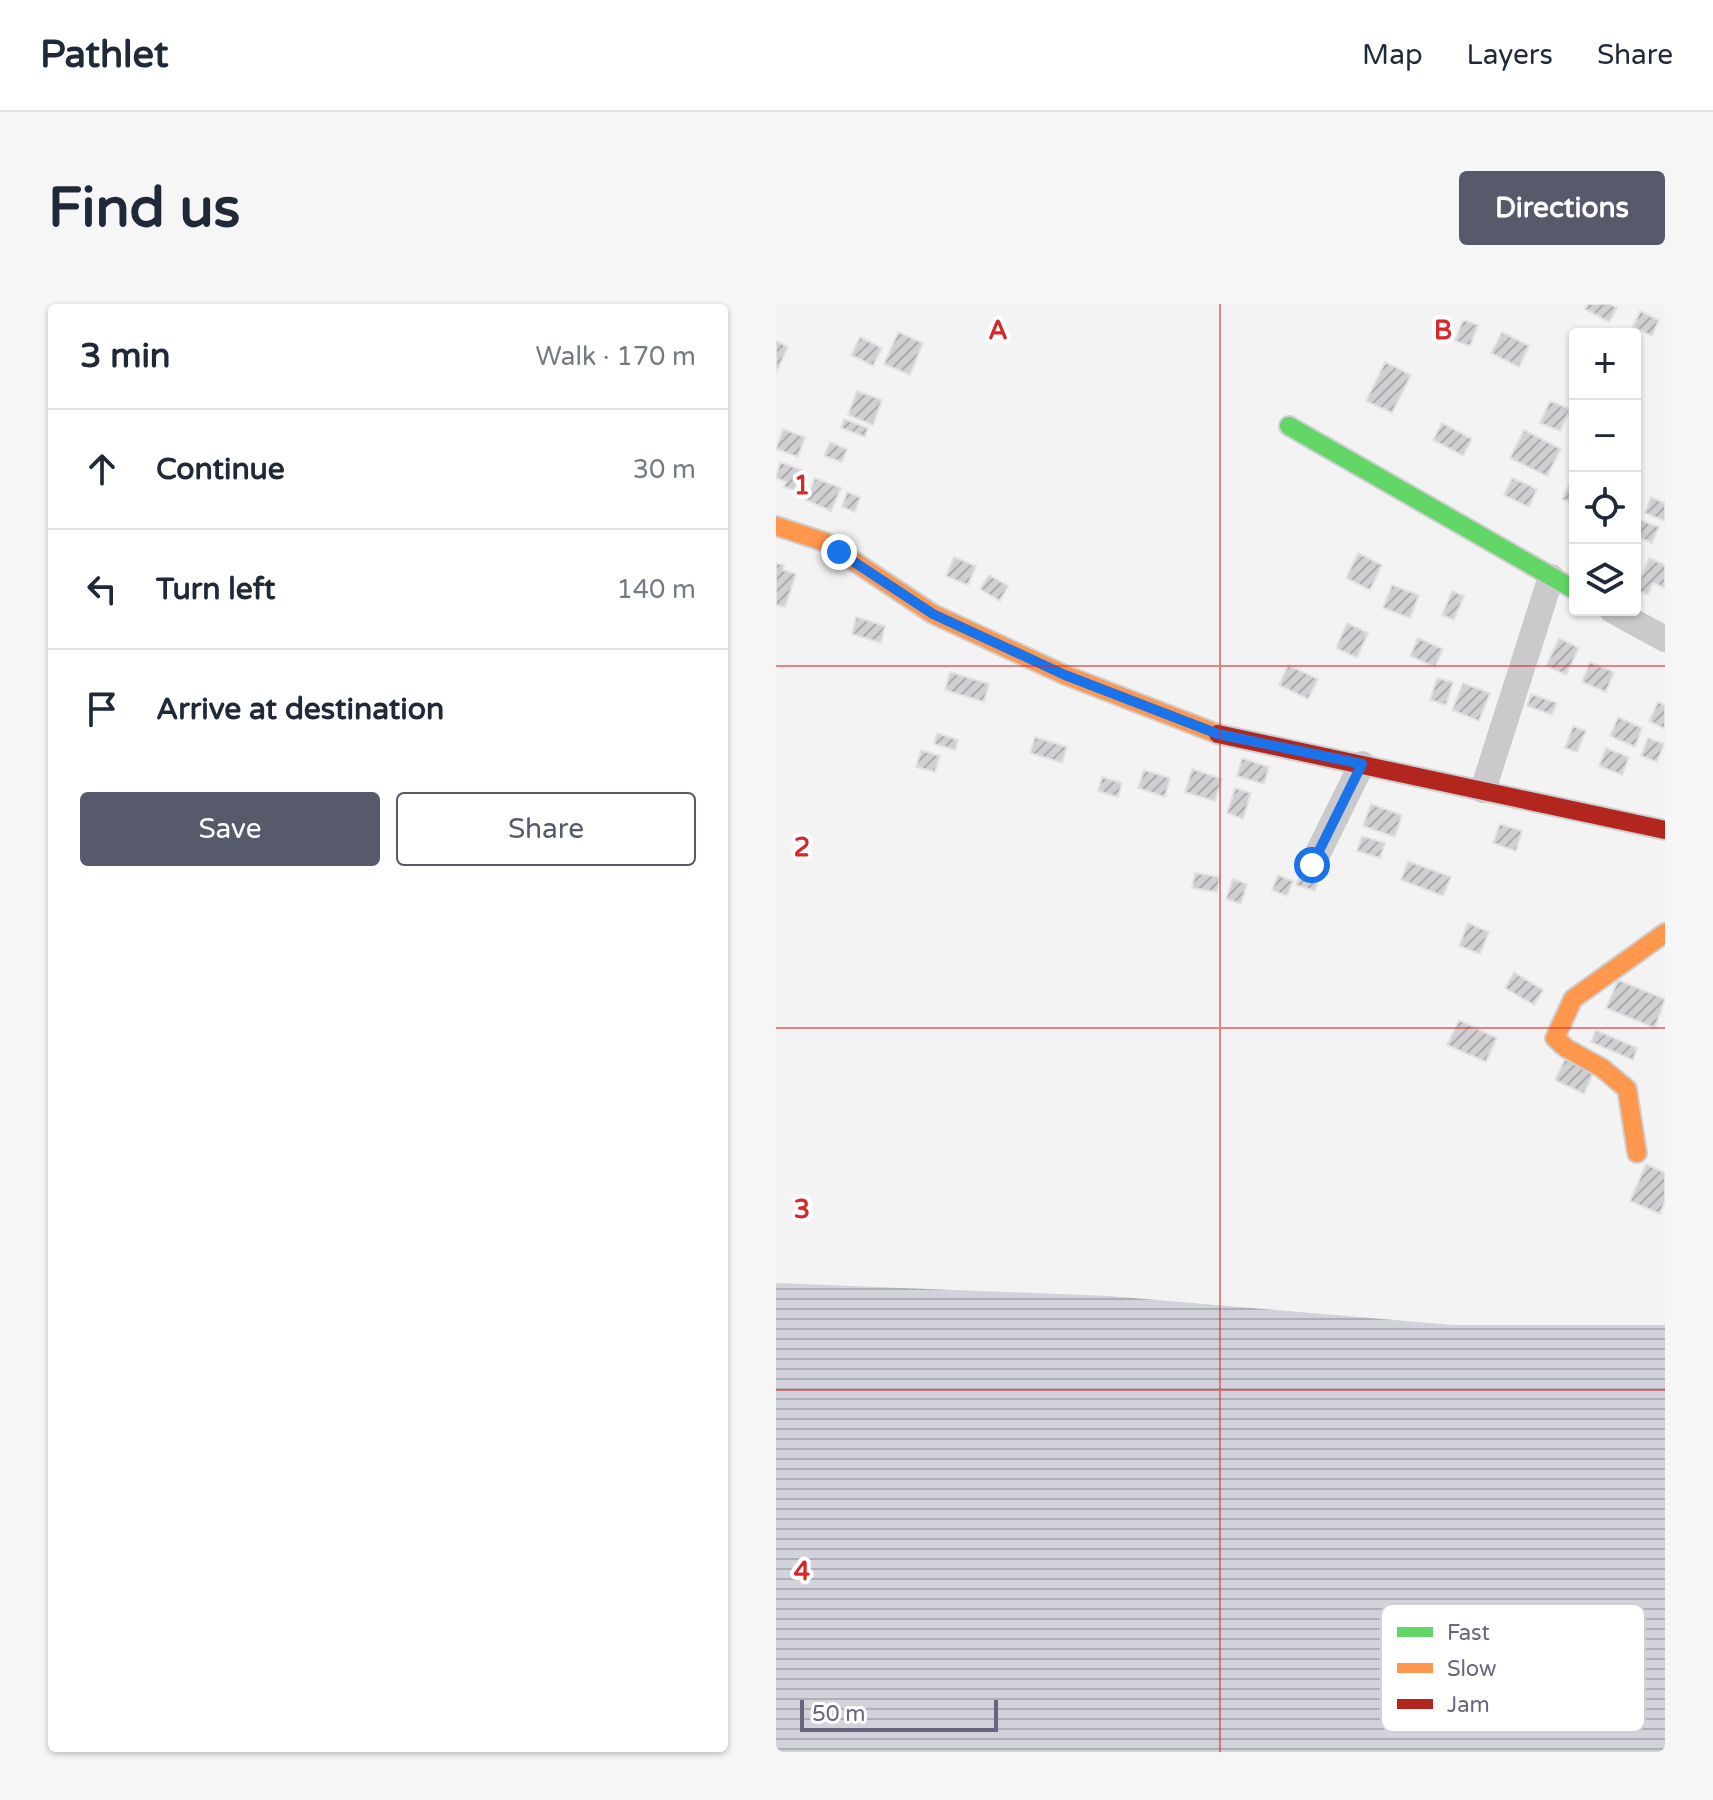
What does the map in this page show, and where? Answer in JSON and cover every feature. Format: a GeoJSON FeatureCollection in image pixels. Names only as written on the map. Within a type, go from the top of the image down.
{"type":"FeatureCollection","features":[{"type":"Feature","properties":{"kind":"street"},"geometry":{"type":"LineString","coordinates":[[1289,426],[1569,587]]}},
{"type":"Feature","properties":{"kind":"street"},"geometry":{"type":"LineString","coordinates":[[776,526],[825,542],[933,614],[1065,675],[1218,734],[1665,830]]}},
{"type":"Feature","properties":{"kind":"street"},"geometry":{"type":"LineString","coordinates":[[1483,790],[1551,577]]}},
{"type":"Feature","properties":{"kind":"street"},"geometry":{"type":"LineString","coordinates":[[1623,616],[1665,639]]}},
{"type":"Feature","properties":{"kind":"street"},"geometry":{"type":"LineString","coordinates":[[1312,865],[1362,764]]}},
{"type":"Feature","properties":{"kind":"street"},"geometry":{"type":"LineString","coordinates":[[1637,1153],[1627,1089],[1602,1068],[1566,1048],[1555,1038],[1573,999],[1665,933]]}},
{"type":"Feature","properties":{"kind":"shaded area"},"geometry":{"type":"Polygon","coordinates":[[[776,1283],[1110,1296],[1453,1325],[1665,1325],[1665,1752],[776,1752],[776,1283]]]}},
{"type":"Feature","properties":{"kind":"building"},"geometry":{"type":"Polygon","coordinates":[[[1588,304],[1610,304],[1617,308],[1609,322],[1585,309],[1588,304]]]}},
{"type":"Feature","properties":{"kind":"building"},"geometry":{"type":"Polygon","coordinates":[[[1640,311],[1659,320],[1652,336],[1641,328],[1633,327],[1640,311]]]}},
{"type":"Feature","properties":{"kind":"building"},"geometry":{"type":"Polygon","coordinates":[[[1463,320],[1478,325],[1470,346],[1455,341],[1463,320]]]}},
{"type":"Feature","properties":{"kind":"building"},"geometry":{"type":"Polygon","coordinates":[[[898,332],[923,343],[910,375],[884,364],[898,332]]]}},
{"type":"Feature","properties":{"kind":"building"},"geometry":{"type":"Polygon","coordinates":[[[1502,332],[1529,346],[1519,367],[1491,353],[1502,332]]]}},
{"type":"Feature","properties":{"kind":"building"},"geometry":{"type":"Polygon","coordinates":[[[860,337],[882,348],[873,366],[851,355],[860,337]]]}},
{"type":"Feature","properties":{"kind":"building"},"geometry":{"type":"Polygon","coordinates":[[[776,341],[788,347],[776,373],[776,341]]]}},
{"type":"Feature","properties":{"kind":"building"},"geometry":{"type":"Polygon","coordinates":[[[1385,362],[1411,375],[1392,413],[1366,401],[1385,362]]]}},
{"type":"Feature","properties":{"kind":"building"},"geometry":{"type":"Polygon","coordinates":[[[857,391],[882,400],[873,425],[848,415],[857,391]]]}},
{"type":"Feature","properties":{"kind":"building"},"geometry":{"type":"Polygon","coordinates":[[[1550,401],[1569,409],[1560,431],[1540,423],[1550,401]]]}},
{"type":"Feature","properties":{"kind":"building"},"geometry":{"type":"Polygon","coordinates":[[[844,419],[868,428],[865,437],[841,428],[844,419]]]}},
{"type":"Feature","properties":{"kind":"building"},"geometry":{"type":"Polygon","coordinates":[[[1442,423],[1472,439],[1463,456],[1433,440],[1442,423]]]}},
{"type":"Feature","properties":{"kind":"building"},"geometry":{"type":"Polygon","coordinates":[[[783,429],[805,437],[798,457],[776,449],[783,429]]]}},
{"type":"Feature","properties":{"kind":"building"},"geometry":{"type":"Polygon","coordinates":[[[1524,430],[1561,449],[1547,476],[1510,458],[1524,430]]]}},
{"type":"Feature","properties":{"kind":"building"},"geometry":{"type":"Polygon","coordinates":[[[830,442],[847,449],[842,462],[824,456],[830,442]]]}},
{"type":"Feature","properties":{"kind":"building"},"geometry":{"type":"Polygon","coordinates":[[[780,462],[802,470],[794,490],[784,487],[786,482],[776,478],[780,462]]]}},
{"type":"Feature","properties":{"kind":"building"},"geometry":{"type":"Polygon","coordinates":[[[815,478],[841,488],[831,511],[806,500],[815,478]]]}},
{"type":"Feature","properties":{"kind":"building"},"geometry":{"type":"Polygon","coordinates":[[[1512,478],[1537,489],[1529,507],[1504,495],[1512,478]]]}},
{"type":"Feature","properties":{"kind":"building"},"geometry":{"type":"Polygon","coordinates":[[[1569,485],[1569,502],[1562,499],[1569,485]]]}},
{"type":"Feature","properties":{"kind":"building"},"geometry":{"type":"Polygon","coordinates":[[[847,492],[860,497],[855,512],[842,507],[847,492]]]}},
{"type":"Feature","properties":{"kind":"building"},"geometry":{"type":"Polygon","coordinates":[[[1651,497],[1665,503],[1665,521],[1645,513],[1651,497]]]}},
{"type":"Feature","properties":{"kind":"building"},"geometry":{"type":"Polygon","coordinates":[[[1641,520],[1659,527],[1652,543],[1641,538],[1641,520]]]}},
{"type":"Feature","properties":{"kind":"building"},"geometry":{"type":"Polygon","coordinates":[[[1358,553],[1382,565],[1370,590],[1346,578],[1358,553]]]}},
{"type":"Feature","properties":{"kind":"building"},"geometry":{"type":"Polygon","coordinates":[[[954,557],[976,566],[968,585],[946,576],[954,557]]]}},
{"type":"Feature","properties":{"kind":"building"},"geometry":{"type":"Polygon","coordinates":[[[1649,558],[1665,565],[1665,588],[1653,583],[1648,595],[1641,592],[1641,578],[1649,558]]]}},
{"type":"Feature","properties":{"kind":"building"},"geometry":{"type":"Polygon","coordinates":[[[776,563],[784,565],[783,570],[796,574],[785,607],[776,605],[776,563]]]}},
{"type":"Feature","properties":{"kind":"building"},"geometry":{"type":"Polygon","coordinates":[[[989,575],[1008,586],[1000,601],[980,589],[989,575]]]}},
{"type":"Feature","properties":{"kind":"building"},"geometry":{"type":"Polygon","coordinates":[[[1392,585],[1419,595],[1410,618],[1383,608],[1392,585]]]}},
{"type":"Feature","properties":{"kind":"building"},"geometry":{"type":"Polygon","coordinates":[[[1452,591],[1464,596],[1454,620],[1442,615],[1452,591]]]}},
{"type":"Feature","properties":{"kind":"building"},"geometry":{"type":"Polygon","coordinates":[[[856,617],[885,626],[881,643],[852,634],[856,617]]]}},
{"type":"Feature","properties":{"kind":"building"},"geometry":{"type":"Polygon","coordinates":[[[1347,623],[1368,633],[1357,658],[1336,648],[1347,623]]]}},
{"type":"Feature","properties":{"kind":"building"},"geometry":{"type":"Polygon","coordinates":[[[1418,638],[1443,649],[1435,667],[1410,656],[1418,638]]]}},
{"type":"Feature","properties":{"kind":"building"},"geometry":{"type":"Polygon","coordinates":[[[1559,638],[1579,648],[1566,675],[1546,666],[1559,638]]]}},
{"type":"Feature","properties":{"kind":"building"},"geometry":{"type":"Polygon","coordinates":[[[1590,662],[1614,672],[1606,692],[1582,682],[1590,662]]]}},
{"type":"Feature","properties":{"kind":"building"},"geometry":{"type":"Polygon","coordinates":[[[1288,665],[1318,679],[1308,699],[1279,685],[1288,665]]]}},
{"type":"Feature","properties":{"kind":"building"},"geometry":{"type":"Polygon","coordinates":[[[950,672],[989,684],[984,702],[945,690],[950,672]]]}},
{"type":"Feature","properties":{"kind":"building"},"geometry":{"type":"Polygon","coordinates":[[[1437,678],[1453,682],[1446,705],[1430,700],[1437,678]]]}},
{"type":"Feature","properties":{"kind":"building"},"geometry":{"type":"Polygon","coordinates":[[[1463,683],[1490,693],[1479,721],[1452,710],[1463,683]]]}},
{"type":"Feature","properties":{"kind":"building"},"geometry":{"type":"Polygon","coordinates":[[[1531,694],[1557,703],[1552,715],[1527,706],[1531,694]]]}},
{"type":"Feature","properties":{"kind":"building"},"geometry":{"type":"Polygon","coordinates":[[[1658,702],[1665,705],[1665,729],[1649,721],[1658,702]]]}},
{"type":"Feature","properties":{"kind":"building"},"geometry":{"type":"Polygon","coordinates":[[[1618,717],[1642,728],[1635,747],[1610,736],[1618,717]]]}},
{"type":"Feature","properties":{"kind":"building"},"geometry":{"type":"Polygon","coordinates":[[[1573,726],[1586,731],[1577,752],[1565,748],[1573,726]]]}},
{"type":"Feature","properties":{"kind":"building"},"geometry":{"type":"Polygon","coordinates":[[[937,733],[958,740],[955,750],[934,744],[937,733]]]}},
{"type":"Feature","properties":{"kind":"building"},"geometry":{"type":"Polygon","coordinates":[[[1035,737],[1067,747],[1062,763],[1030,753],[1035,737]]]}},
{"type":"Feature","properties":{"kind":"building"},"geometry":{"type":"Polygon","coordinates":[[[1648,738],[1664,744],[1657,762],[1641,756],[1648,738]]]}},
{"type":"Feature","properties":{"kind":"building"},"geometry":{"type":"Polygon","coordinates":[[[1606,748],[1629,757],[1622,775],[1599,766],[1606,748]]]}},
{"type":"Feature","properties":{"kind":"building"},"geometry":{"type":"Polygon","coordinates":[[[921,750],[940,756],[935,772],[916,767],[921,750]]]}},
{"type":"Feature","properties":{"kind":"building"},"geometry":{"type":"Polygon","coordinates":[[[1242,758],[1269,767],[1264,784],[1237,776],[1242,758]]]}},
{"type":"Feature","properties":{"kind":"building"},"geometry":{"type":"Polygon","coordinates":[[[1192,769],[1222,779],[1215,801],[1185,792],[1192,769]]]}},
{"type":"Feature","properties":{"kind":"building"},"geometry":{"type":"Polygon","coordinates":[[[1144,770],[1170,778],[1165,797],[1138,788],[1144,770]]]}},
{"type":"Feature","properties":{"kind":"building"},"geometry":{"type":"Polygon","coordinates":[[[1102,777],[1122,783],[1118,797],[1098,791],[1102,777]]]}},
{"type":"Feature","properties":{"kind":"building"},"geometry":{"type":"Polygon","coordinates":[[[1235,788],[1251,793],[1243,819],[1227,813],[1235,788]]]}},
{"type":"Feature","properties":{"kind":"building"},"geometry":{"type":"Polygon","coordinates":[[[1371,804],[1402,815],[1395,837],[1363,826],[1371,804]]]}},
{"type":"Feature","properties":{"kind":"building"},"geometry":{"type":"Polygon","coordinates":[[[1500,824],[1522,831],[1516,851],[1493,843],[1500,824]]]}},
{"type":"Feature","properties":{"kind":"building"},"geometry":{"type":"Polygon","coordinates":[[[1362,836],[1385,843],[1380,858],[1357,851],[1362,836]]]}},
{"type":"Feature","properties":{"kind":"building"},"geometry":{"type":"Polygon","coordinates":[[[1408,861],[1451,877],[1443,896],[1401,880],[1408,861]]]}},
{"type":"Feature","properties":{"kind":"building"},"geometry":{"type":"Polygon","coordinates":[[[1195,873],[1220,877],[1217,892],[1192,888],[1195,873]]]}},
{"type":"Feature","properties":{"kind":"building"},"geometry":{"type":"Polygon","coordinates":[[[1300,874],[1319,880],[1315,891],[1296,885],[1300,874]]]}},
{"type":"Feature","properties":{"kind":"building"},"geometry":{"type":"Polygon","coordinates":[[[1278,875],[1293,881],[1287,896],[1272,890],[1278,875]]]}},
{"type":"Feature","properties":{"kind":"building"},"geometry":{"type":"Polygon","coordinates":[[[1233,879],[1247,884],[1241,904],[1226,899],[1233,879]]]}},
{"type":"Feature","properties":{"kind":"building"},"geometry":{"type":"Polygon","coordinates":[[[1468,923],[1489,932],[1480,954],[1459,946],[1468,923]]]}},
{"type":"Feature","properties":{"kind":"building"},"geometry":{"type":"Polygon","coordinates":[[[1514,972],[1543,990],[1534,1005],[1505,988],[1514,972]]]}},
{"type":"Feature","properties":{"kind":"building"},"geometry":{"type":"Polygon","coordinates":[[[1618,980],[1665,999],[1655,1028],[1606,1008],[1618,980]]]}},
{"type":"Feature","properties":{"kind":"building"},"geometry":{"type":"Polygon","coordinates":[[[1459,1020],[1497,1038],[1486,1062],[1447,1045],[1459,1020]]]}},
{"type":"Feature","properties":{"kind":"building"},"geometry":{"type":"Polygon","coordinates":[[[1596,1030],[1637,1048],[1633,1060],[1591,1042],[1596,1030]]]}},
{"type":"Feature","properties":{"kind":"building"},"geometry":{"type":"Polygon","coordinates":[[[1565,1059],[1594,1072],[1584,1094],[1555,1080],[1565,1059]]]}},
{"type":"Feature","properties":{"kind":"building"},"geometry":{"type":"Polygon","coordinates":[[[1646,1164],[1665,1173],[1665,1201],[1660,1214],[1630,1201],[1646,1164]]]}},
{"type":"Feature","properties":{"kind":"traffic: fast"},"geometry":{"type":"LineString","coordinates":[[1289,426],[1569,587]]}},
{"type":"Feature","properties":{"kind":"traffic: slow"},"geometry":{"type":"LineString","coordinates":[[776,526],[825,542],[933,614],[1065,675],[1218,734]]}},
{"type":"Feature","properties":{"kind":"traffic: slow"},"geometry":{"type":"LineString","coordinates":[[1637,1153],[1627,1089],[1602,1068],[1566,1048],[1555,1038],[1573,999],[1665,933]]}},
{"type":"Feature","properties":{"kind":"traffic: jam"},"geometry":{"type":"LineString","coordinates":[[1218,734],[1665,830]]}},
{"type":"Feature","properties":{"kind":"route"},"geometry":{"type":"LineString","coordinates":[[839,552],[933,614],[1065,675],[1218,734],[1362,764],[1312,865]]}}]}
